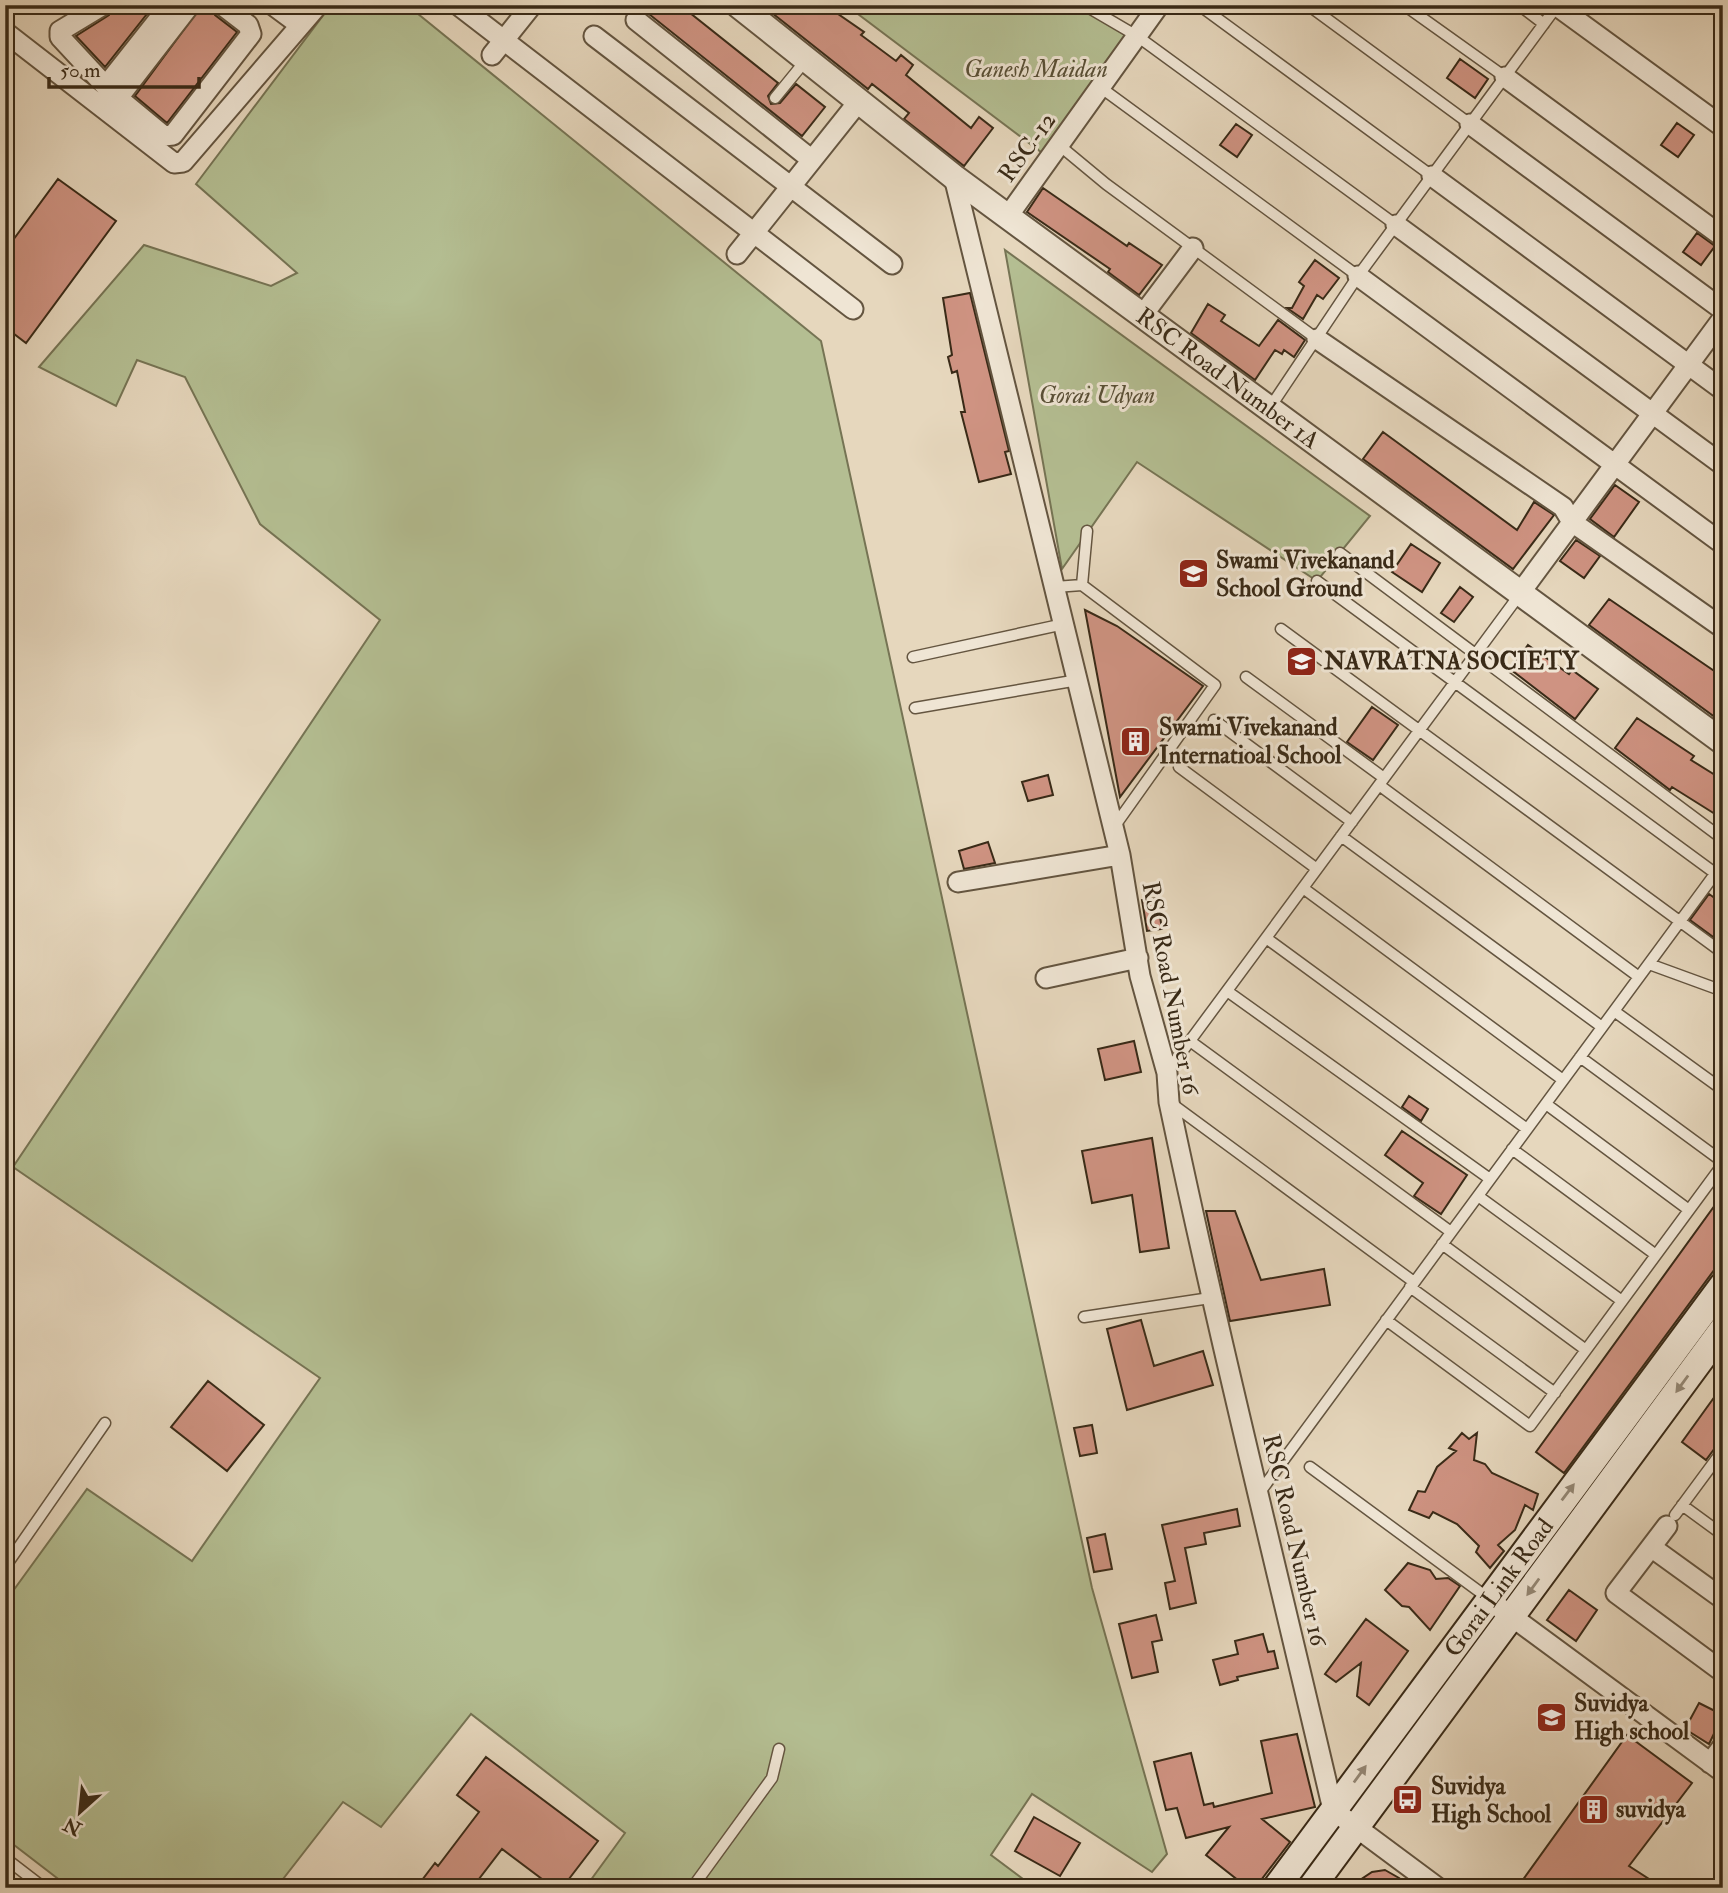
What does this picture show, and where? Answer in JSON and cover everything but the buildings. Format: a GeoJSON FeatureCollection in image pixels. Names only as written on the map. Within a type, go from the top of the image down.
{"type":"FeatureCollection","features":[{"type":"Feature","properties":{"kind":"main road","name":"Gorai Link Road"},"geometry":{"type":"LineString","coordinates":[[1276,1888],[1723,1285]]}},
{"type":"Feature","properties":{"kind":"main road","name":"Gorai Link Road"},"geometry":{"type":"LineString","coordinates":[[1311,1888],[1723,1329]]}},
{"type":"Feature","properties":{"kind":"street"},"geometry":{"type":"LineString","coordinates":[[103,5],[60,31],[60,37],[109,96],[174,163],[183,162],[318,5]]}},
{"type":"Feature","properties":{"kind":"street"},"geometry":{"type":"LineString","coordinates":[[109,96],[170,5]]}},
{"type":"Feature","properties":{"kind":"street"},"geometry":{"type":"LineString","coordinates":[[109,96],[190,5]]}},
{"type":"Feature","properties":{"kind":"street"},"geometry":{"type":"LineString","coordinates":[[5,32],[109,96],[164,136],[173,135],[251,34],[248,25],[222,5]]}},
{"type":"Feature","properties":{"kind":"street"},"geometry":{"type":"LineString","coordinates":[[273,5],[300,24]]}},
{"type":"Feature","properties":{"kind":"street"},"geometry":{"type":"LineString","coordinates":[[458,5],[498,48],[755,231],[853,309]]}},
{"type":"Feature","properties":{"kind":"street"},"geometry":{"type":"LineString","coordinates":[[498,48],[532,5]]}},
{"type":"Feature","properties":{"kind":"street","name":"RSC-12"},"geometry":{"type":"LineString","coordinates":[[1008,216],[1159,5]]}},
{"type":"Feature","properties":{"kind":"street","name":"RSC Road Number 1A"},"geometry":{"type":"LineString","coordinates":[[741,6],[954,177],[1723,742]]}},
{"type":"Feature","properties":{"kind":"street"},"geometry":{"type":"LineString","coordinates":[[1558,6],[1723,127]]}},
{"type":"Feature","properties":{"kind":"street"},"geometry":{"type":"LineString","coordinates":[[636,20],[812,160]]}},
{"type":"Feature","properties":{"kind":"street"},"geometry":{"type":"LineString","coordinates":[[594,36],[892,264]]}},
{"type":"Feature","properties":{"kind":"street"},"geometry":{"type":"LineString","coordinates":[[1505,77],[1723,237]]}},
{"type":"Feature","properties":{"kind":"street"},"geometry":{"type":"LineString","coordinates":[[737,254],[859,101]]}},
{"type":"Feature","properties":{"kind":"street"},"geometry":{"type":"LineString","coordinates":[[1470,124],[1723,310]]}},
{"type":"Feature","properties":{"kind":"street"},"geometry":{"type":"LineString","coordinates":[[1432,176],[1723,390]]}},
{"type":"Feature","properties":{"kind":"street","name":"RSC Road Number 16"},"geometry":{"type":"LineString","coordinates":[[954,177],[1114,828],[1138,958],[1167,1073],[1169,1102],[1210,1298],[1333,1810]]}},
{"type":"Feature","properties":{"kind":"street"},"geometry":{"type":"LineString","coordinates":[[1396,225],[1723,465]]}},
{"type":"Feature","properties":{"kind":"street"},"geometry":{"type":"LineString","coordinates":[[1142,316],[1193,248]]}},
{"type":"Feature","properties":{"kind":"street"},"geometry":{"type":"LineString","coordinates":[[1358,276],[1723,544]]}},
{"type":"Feature","properties":{"kind":"street"},"geometry":{"type":"LineString","coordinates":[[1520,593],[1723,318]]}},
{"type":"Feature","properties":{"kind":"street"},"geometry":{"type":"LineString","coordinates":[[1317,339],[1563,507],[1572,522],[1723,628]]}},
{"type":"Feature","properties":{"kind":"street"},"geometry":{"type":"LineString","coordinates":[[958,882],[1120,855]]}},
{"type":"Feature","properties":{"kind":"street"},"geometry":{"type":"LineString","coordinates":[[1046,978],[1138,958]]}},
{"type":"Feature","properties":{"kind":"street"},"geometry":{"type":"LineString","coordinates":[[1671,1520],[1616,1593],[1723,1672]]}},
{"type":"Feature","properties":{"kind":"street"},"geometry":{"type":"LineString","coordinates":[[1651,1547],[1723,1600]]}},
{"type":"Feature","properties":{"kind":"street"},"geometry":{"type":"LineString","coordinates":[[1488,1599],[1716,1767],[1723,1746]]}},
{"type":"Feature","properties":{"kind":"street"},"geometry":{"type":"LineString","coordinates":[[1333,1810],[1438,1888]]}},
{"type":"Feature","properties":{"kind":"lane"},"geometry":{"type":"LineString","coordinates":[[1084,5],[1138,36],[1396,225]]}},
{"type":"Feature","properties":{"kind":"lane"},"geometry":{"type":"LineString","coordinates":[[1199,5],[1432,176]]}},
{"type":"Feature","properties":{"kind":"lane"},"geometry":{"type":"LineString","coordinates":[[1308,5],[1470,124]]}},
{"type":"Feature","properties":{"kind":"lane"},"geometry":{"type":"LineString","coordinates":[[1404,5],[1505,77]]}},
{"type":"Feature","properties":{"kind":"lane"},"geometry":{"type":"LineString","coordinates":[[1519,5],[1544,24]]}},
{"type":"Feature","properties":{"kind":"lane"},"geometry":{"type":"LineString","coordinates":[[1269,410],[1358,276],[1558,6]]}},
{"type":"Feature","properties":{"kind":"lane"},"geometry":{"type":"LineString","coordinates":[[775,98],[806,59]]}},
{"type":"Feature","properties":{"kind":"lane"},"geometry":{"type":"LineString","coordinates":[[1100,87],[1358,276]]}},
{"type":"Feature","properties":{"kind":"lane"},"geometry":{"type":"LineString","coordinates":[[1059,145],[1317,339]]}},
{"type":"Feature","properties":{"kind":"lane"},"geometry":{"type":"LineString","coordinates":[[1082,585],[1087,531]]}},
{"type":"Feature","properties":{"kind":"lane"},"geometry":{"type":"LineString","coordinates":[[1340,553],[1477,652],[1723,839]]}},
{"type":"Feature","properties":{"kind":"lane"},"geometry":{"type":"LineString","coordinates":[[1317,581],[1719,876]]}},
{"type":"Feature","properties":{"kind":"lane"},"geometry":{"type":"LineString","coordinates":[[1055,587],[1082,585],[1215,685],[1114,828]]}},
{"type":"Feature","properties":{"kind":"lane"},"geometry":{"type":"LineString","coordinates":[[1167,1073],[1520,593]]}},
{"type":"Feature","properties":{"kind":"lane"},"geometry":{"type":"LineString","coordinates":[[913,657],[1064,624]]}},
{"type":"Feature","properties":{"kind":"lane"},"geometry":{"type":"LineString","coordinates":[[1281,629],[1723,953]]}},
{"type":"Feature","properties":{"kind":"lane"},"geometry":{"type":"LineString","coordinates":[[1245,677],[1639,977]]}},
{"type":"Feature","properties":{"kind":"lane"},"geometry":{"type":"LineString","coordinates":[[915,708],[1078,680]]}},
{"type":"Feature","properties":{"kind":"lane"},"geometry":{"type":"LineString","coordinates":[[1214,720],[1352,822]]}},
{"type":"Feature","properties":{"kind":"lane"},"geometry":{"type":"LineString","coordinates":[[1179,767],[1317,869]]}},
{"type":"Feature","properties":{"kind":"lane"},"geometry":{"type":"LineString","coordinates":[[1341,836],[1602,1027]]}},
{"type":"Feature","properties":{"kind":"lane"},"geometry":{"type":"LineString","coordinates":[[1259,1493],[1680,922],[1719,876],[1723,863]]}},
{"type":"Feature","properties":{"kind":"lane"},"geometry":{"type":"LineString","coordinates":[[1303,888],[1563,1080]]}},
{"type":"Feature","properties":{"kind":"lane"},"geometry":{"type":"LineString","coordinates":[[1266,938],[1527,1129]]}},
{"type":"Feature","properties":{"kind":"lane"},"geometry":{"type":"LineString","coordinates":[[1649,964],[1723,990]]}},
{"type":"Feature","properties":{"kind":"lane"},"geometry":{"type":"LineString","coordinates":[[1227,991],[1490,1179]]}},
{"type":"Feature","properties":{"kind":"lane"},"geometry":{"type":"LineString","coordinates":[[1614,1011],[1723,1090]]}},
{"type":"Feature","properties":{"kind":"lane"},"geometry":{"type":"LineString","coordinates":[[1190,1041],[1451,1232]]}},
{"type":"Feature","properties":{"kind":"lane"},"geometry":{"type":"LineString","coordinates":[[1386,1320],[1530,1426],[1555,1393],[1723,1163],[1580,1057]]}},
{"type":"Feature","properties":{"kind":"lane"},"geometry":{"type":"LineString","coordinates":[[1169,1102],[1555,1393]]}},
{"type":"Feature","properties":{"kind":"lane"},"geometry":{"type":"LineString","coordinates":[[1546,1104],[1689,1210]]}},
{"type":"Feature","properties":{"kind":"lane"},"geometry":{"type":"LineString","coordinates":[[1513,1149],[1656,1255]]}},
{"type":"Feature","properties":{"kind":"lane"},"geometry":{"type":"LineString","coordinates":[[1478,1196],[1622,1301]]}},
{"type":"Feature","properties":{"kind":"lane"},"geometry":{"type":"LineString","coordinates":[[1442,1244],[1586,1350]]}},
{"type":"Feature","properties":{"kind":"lane"},"geometry":{"type":"LineString","coordinates":[[1084,1317],[1210,1298]]}},
{"type":"Feature","properties":{"kind":"lane"},"geometry":{"type":"LineString","coordinates":[[5,1567],[105,1423]]}},
{"type":"Feature","properties":{"kind":"lane"},"geometry":{"type":"LineString","coordinates":[[1671,1520],[1721,1456]]}},
{"type":"Feature","properties":{"kind":"lane"},"geometry":{"type":"LineString","coordinates":[[1310,1467],[1488,1599]]}},
{"type":"Feature","properties":{"kind":"lane"},"geometry":{"type":"LineString","coordinates":[[1682,1505],[1723,1535]]}},
{"type":"Feature","properties":{"kind":"lane"},"geometry":{"type":"LineString","coordinates":[[692,1888],[772,1778],[779,1749]]}},
{"type":"Feature","properties":{"kind":"lane"},"geometry":{"type":"LineString","coordinates":[[5,1858],[44,1888]]}},
{"type":"Feature","properties":{"kind":"green space"},"geometry":{"type":"Polygon","coordinates":[[[331,5],[407,5],[821,341],[1092,1588],[1167,1854],[1152,1872],[1032,1794],[991,1855],[1035,1888],[585,1888],[625,1833],[471,1714],[381,1827],[343,1802],[276,1888],[70,1888],[5,1838],[5,1602],[87,1489],[192,1561],[320,1378],[13,1167],[380,620],[260,524],[185,377],[137,360],[116,406],[39,367],[144,245],[271,286],[297,273],[196,184],[331,5]]]}},
{"type":"Feature","properties":{"kind":"green space","name":"Ganesh Maidan"},"geometry":{"type":"Polygon","coordinates":[[[846,5],[1084,5],[1137,36],[1049,158],[846,5]]]}},
{"type":"Feature","properties":{"kind":"green space","name":"Gorai Udyan"},"geometry":{"type":"Polygon","coordinates":[[[1005,250],[1370,516],[1317,581],[1137,462],[1062,569],[1005,250]]]}},
{"type":"Feature","properties":{"kind":"place","name":"Swami Vivekanand School Ground"},"geometry":{"type":"Point","coordinates":[1193,574]}},
{"type":"Feature","properties":{"kind":"place","name":"NAVRATNA SOCIETY"},"geometry":{"type":"Point","coordinates":[1301,661]}},
{"type":"Feature","properties":{"kind":"place","name":"Swami Vivekanand Internatioal School"},"geometry":{"type":"Point","coordinates":[1136,741]}},
{"type":"Feature","properties":{"kind":"place","name":"Suvidya High school"},"geometry":{"type":"Point","coordinates":[1551,1717]}},
{"type":"Feature","properties":{"kind":"place","name":"Suvidya High School"},"geometry":{"type":"Point","coordinates":[1408,1800]}},
{"type":"Feature","properties":{"kind":"place","name":"suvidya"},"geometry":{"type":"Point","coordinates":[1593,1809]}}]}
